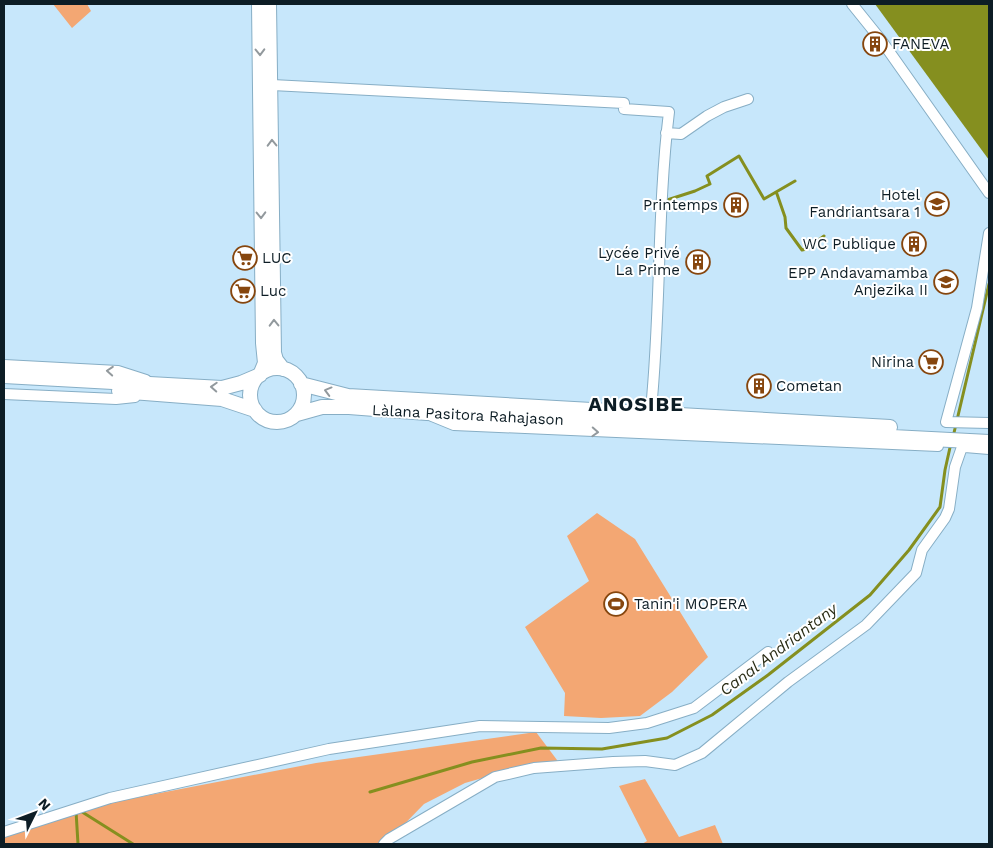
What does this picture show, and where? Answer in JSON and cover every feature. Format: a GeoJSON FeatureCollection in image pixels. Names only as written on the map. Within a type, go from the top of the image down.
{"type":"FeatureCollection","features":[{"type":"Feature","properties":{"kind":"main road"},"geometry":{"type":"LineString","coordinates":[[255,410],[250,396],[251,388],[260,375],[264,364],[259,4]]}},
{"type":"Feature","properties":{"kind":"main road"},"geometry":{"type":"LineString","coordinates":[[4,376],[157,389],[222,399],[255,410],[267,420],[275,422],[291,419],[297,414],[304,400],[301,384],[297,377],[283,369],[276,360],[274,353],[270,4]]}},
{"type":"Feature","properties":{"kind":"main road"},"geometry":{"type":"LineString","coordinates":[[4,385],[157,389],[222,388],[241,384],[271,369],[283,369]]}},
{"type":"Feature","properties":{"kind":"main road","name":"Làlana Pasitora Rahajason"},"geometry":{"type":"LineString","coordinates":[[301,384],[357,397],[940,434]]}},
{"type":"Feature","properties":{"kind":"main road","name":"Làlana Pasitora Rahajason"},"geometry":{"type":"LineString","coordinates":[[297,414],[322,407],[349,407],[427,414],[853,435],[940,434]]}},
{"type":"Feature","properties":{"kind":"main road"},"geometry":{"type":"LineString","coordinates":[[959,437],[989,433]]}},
{"type":"Feature","properties":{"kind":"main road"},"geometry":{"type":"LineString","coordinates":[[940,434],[989,442]]}},
{"type":"Feature","properties":{"kind":"street"},"geometry":{"type":"LineString","coordinates":[[852,4],[904,71],[989,193]]}},
{"type":"Feature","properties":{"kind":"street"},"geometry":{"type":"LineString","coordinates":[[272,85],[624,103],[624,109],[669,112],[662,204],[656,361],[651,409]]}},
{"type":"Feature","properties":{"kind":"street"},"geometry":{"type":"LineString","coordinates":[[666,133],[681,134],[724,107],[748,99]]}},
{"type":"Feature","properties":{"kind":"street"},"geometry":{"type":"LineString","coordinates":[[940,434],[977,308],[989,233]]}},
{"type":"Feature","properties":{"kind":"street"},"geometry":{"type":"LineString","coordinates":[[4,365],[118,371],[157,389]]}},
{"type":"Feature","properties":{"kind":"street"},"geometry":{"type":"LineString","coordinates":[[4,394],[116,399],[157,389]]}},
{"type":"Feature","properties":{"kind":"street"},"geometry":{"type":"LineString","coordinates":[[959,437],[989,423]]}},
{"type":"Feature","properties":{"kind":"street"},"geometry":{"type":"LineString","coordinates":[[959,437],[989,449]]}},
{"type":"Feature","properties":{"kind":"street"},"geometry":{"type":"LineString","coordinates":[[384,844],[389,839],[495,777],[534,768],[613,762],[645,761],[675,766],[702,753],[788,682],[866,625],[916,573],[922,550],[949,509],[959,437]]}},
{"type":"Feature","properties":{"kind":"street"},"geometry":{"type":"LineString","coordinates":[[4,832],[110,798],[329,749],[480,726],[608,728],[647,723],[694,708],[768,652]]}},
{"type":"Feature","properties":{"kind":"shaded area"},"geometry":{"type":"Polygon","coordinates":[[[53,4],[87,4],[91,11],[72,28],[53,4]]]}},
{"type":"Feature","properties":{"kind":"shaded area"},"geometry":{"type":"Polygon","coordinates":[[[875,4],[989,4],[989,160],[875,4]]]}},
{"type":"Feature","properties":{"kind":"shaded area","name":"Tanin'i MOPERA"},"geometry":{"type":"Polygon","coordinates":[[[597,513],[635,539],[708,657],[672,692],[640,716],[601,718],[564,716],[565,693],[525,627],[589,581],[567,536],[597,513]]]}},
{"type":"Feature","properties":{"kind":"shaded area"},"geometry":{"type":"Polygon","coordinates":[[[536,732],[560,764],[522,767],[465,783],[424,804],[385,844],[4,844],[4,835],[77,809],[316,763],[536,732]]]}},
{"type":"Feature","properties":{"kind":"shaded area"},"geometry":{"type":"Polygon","coordinates":[[[645,779],[679,837],[715,825],[723,844],[642,844],[647,841],[619,786],[645,779]]]}},
{"type":"Feature","properties":{"kind":"waterway"},"geometry":{"type":"LineString","coordinates":[[664,201],[710,184],[707,176],[739,156],[764,199],[795,181]]}},
{"type":"Feature","properties":{"kind":"waterway"},"geometry":{"type":"LineString","coordinates":[[777,194],[785,217],[786,228],[802,250],[807,249],[824,236]]}},
{"type":"Feature","properties":{"kind":"waterway","name":"Canal Andriantany"},"geometry":{"type":"LineString","coordinates":[[953,437],[989,284]]}},
{"type":"Feature","properties":{"kind":"waterway","name":"Canal Andriantany"},"geometry":{"type":"LineString","coordinates":[[370,792],[472,762],[541,748],[602,749],[667,738],[712,715],[768,675],[870,595],[909,550],[940,507],[951,443]]}},
{"type":"Feature","properties":{"kind":"waterway"},"geometry":{"type":"LineString","coordinates":[[79,810],[133,844]]}},
{"type":"Feature","properties":{"kind":"waterway"},"geometry":{"type":"LineString","coordinates":[[76,811],[78,844]]}},
{"type":"Feature","properties":{"kind":"place","name":"FANEVA"},"geometry":{"type":"Point","coordinates":[875,44]}},
{"type":"Feature","properties":{"kind":"place","name":"Hotel Fandriantsara 1"},"geometry":{"type":"Point","coordinates":[937,204]}},
{"type":"Feature","properties":{"kind":"place","name":"Printemps"},"geometry":{"type":"Point","coordinates":[736,205]}},
{"type":"Feature","properties":{"kind":"place","name":"WC Publique"},"geometry":{"type":"Point","coordinates":[914,244]}},
{"type":"Feature","properties":{"kind":"place","name":"LUC"},"geometry":{"type":"Point","coordinates":[245,258]}},
{"type":"Feature","properties":{"kind":"place","name":"Lycée Privé La Prime"},"geometry":{"type":"Point","coordinates":[698,262]}},
{"type":"Feature","properties":{"kind":"place","name":"EPP Andavamamba Anjezika II"},"geometry":{"type":"Point","coordinates":[946,282]}},
{"type":"Feature","properties":{"kind":"place","name":"Luc"},"geometry":{"type":"Point","coordinates":[243,291]}},
{"type":"Feature","properties":{"kind":"place","name":"Nirina"},"geometry":{"type":"Point","coordinates":[931,362]}},
{"type":"Feature","properties":{"kind":"place","name":"Cometan"},"geometry":{"type":"Point","coordinates":[759,386]}},
{"type":"Feature","properties":{"kind":"place","name":"Tanin'i MOPERA"},"geometry":{"type":"Point","coordinates":[616,604]}},
{"type":"Feature","properties":{"kind":"district","name":"ANOSIBE"},"geometry":{"type":"Point","coordinates":[636,404]}}]}
